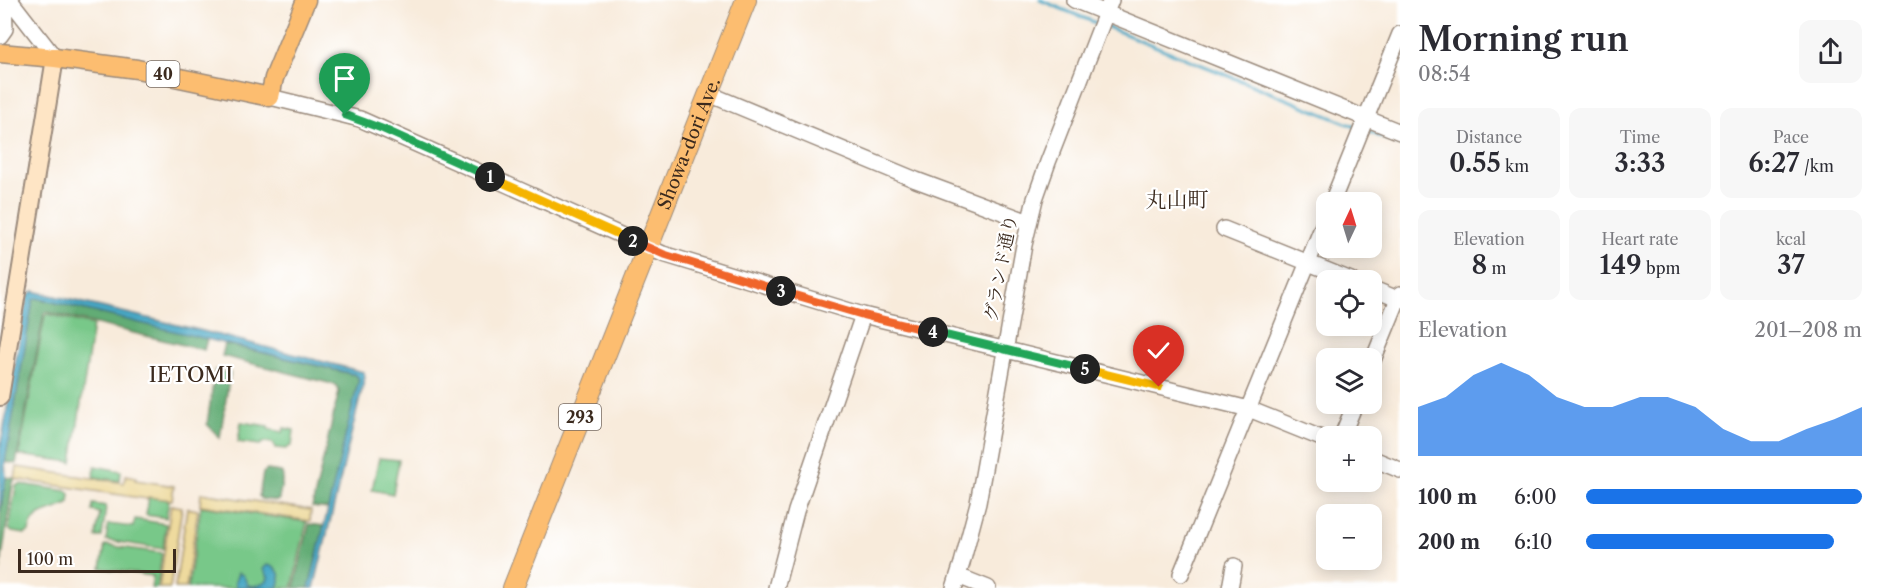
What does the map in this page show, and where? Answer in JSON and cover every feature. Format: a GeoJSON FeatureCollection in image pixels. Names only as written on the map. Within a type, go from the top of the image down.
{"type":"FeatureCollection","features":[{"type":"Feature","properties":{"kind":"highway","name":"Showa-dori Ave."},"geometry":{"type":"LineString","coordinates":[[513,588],[746,0]]}},
{"type":"Feature","properties":{"kind":"main road"},"geometry":{"type":"LineString","coordinates":[[270,97],[274,78],[306,0]]}},
{"type":"Feature","properties":{"kind":"main road","name":"40"},"geometry":{"type":"LineString","coordinates":[[0,53],[137,69],[270,97]]}},
{"type":"Feature","properties":{"kind":"main road"},"geometry":{"type":"LineString","coordinates":[[0,397],[55,58]]}},
{"type":"Feature","properties":{"kind":"street"},"geometry":{"type":"LineString","coordinates":[[0,36],[5,29],[4,0]]}},
{"type":"Feature","properties":{"kind":"street"},"geometry":{"type":"LineString","coordinates":[[10,0],[55,58]]}},
{"type":"Feature","properties":{"kind":"street"},"geometry":{"type":"LineString","coordinates":[[1074,0],[1109,7],[1400,132]]}},
{"type":"Feature","properties":{"kind":"street","name":"グランド通り"},"geometry":{"type":"LineString","coordinates":[[956,582],[978,502],[1029,222],[1048,162],[1109,7]]}},
{"type":"Feature","properties":{"kind":"street"},"geometry":{"type":"LineString","coordinates":[[1336,192],[1400,34]]}},
{"type":"Feature","properties":{"kind":"street"},"geometry":{"type":"LineString","coordinates":[[708,94],[916,180],[1029,222]]}},
{"type":"Feature","properties":{"kind":"street"},"geometry":{"type":"LineString","coordinates":[[270,97],[360,119],[663,254],[863,315],[1249,409],[1316,436]]}},
{"type":"Feature","properties":{"kind":"street"},"geometry":{"type":"LineString","coordinates":[[1224,229],[1326,270]]}},
{"type":"Feature","properties":{"kind":"street"},"geometry":{"type":"LineString","coordinates":[[1182,574],[1316,243]]}},
{"type":"Feature","properties":{"kind":"street"},"geometry":{"type":"LineString","coordinates":[[1378,348],[1399,298],[1382,292]]}},
{"type":"Feature","properties":{"kind":"street"},"geometry":{"type":"LineString","coordinates":[[776,588],[796,511],[863,315]]}},
{"type":"Feature","properties":{"kind":"street"},"geometry":{"type":"LineString","coordinates":[[1382,463],[1400,470]]}},
{"type":"Feature","properties":{"kind":"street"},"geometry":{"type":"LineString","coordinates":[[1230,588],[1234,566]]}},
{"type":"Feature","properties":{"kind":"street"},"geometry":{"type":"LineString","coordinates":[[956,582],[988,588]]}},
{"type":"Feature","properties":{"kind":"green space"},"geometry":{"type":"Polygon","coordinates":[[[36,298],[207,339],[204,350],[44,313],[16,464],[5,462],[33,300],[36,298]]]}},
{"type":"Feature","properties":{"kind":"green space"},"geometry":{"type":"Polygon","coordinates":[[[45,315],[93,325],[72,462],[19,455],[45,315]]]}},
{"type":"Feature","properties":{"kind":"green space"},"geometry":{"type":"Polygon","coordinates":[[[225,344],[356,375],[359,379],[328,509],[312,507],[339,391],[336,385],[222,356],[225,344]]]}},
{"type":"Feature","properties":{"kind":"green space"},"geometry":{"type":"Polygon","coordinates":[[[215,370],[230,373],[220,438],[207,424],[215,370]]]}},
{"type":"Feature","properties":{"kind":"green space"},"geometry":{"type":"Polygon","coordinates":[[[241,422],[268,426],[268,429],[283,432],[284,428],[294,430],[292,445],[286,449],[276,448],[273,443],[264,442],[260,445],[238,442],[241,422]]]}},
{"type":"Feature","properties":{"kind":"green space"},"geometry":{"type":"Polygon","coordinates":[[[379,458],[399,460],[393,494],[372,490],[379,458]]]}},
{"type":"Feature","properties":{"kind":"green space"},"geometry":{"type":"Polygon","coordinates":[[[95,466],[121,471],[120,481],[94,477],[95,466]]]}},
{"type":"Feature","properties":{"kind":"green space"},"geometry":{"type":"Polygon","coordinates":[[[267,470],[281,472],[283,476],[277,501],[262,499],[259,496],[263,473],[267,470]]]}},
{"type":"Feature","properties":{"kind":"green space"},"geometry":{"type":"Polygon","coordinates":[[[6,477],[17,479],[13,482],[0,572],[0,513],[6,477]]]}},
{"type":"Feature","properties":{"kind":"green space"},"geometry":{"type":"Polygon","coordinates":[[[20,484],[67,491],[70,494],[69,503],[39,515],[31,525],[29,532],[25,534],[12,532],[9,529],[16,486],[20,484]]]}},
{"type":"Feature","properties":{"kind":"green space"},"geometry":{"type":"Polygon","coordinates":[[[149,497],[169,500],[166,518],[146,515],[149,497]]]}},
{"type":"Feature","properties":{"kind":"green space"},"geometry":{"type":"Polygon","coordinates":[[[93,504],[106,506],[102,537],[96,537],[100,513],[92,511],[93,504]]]}},
{"type":"Feature","properties":{"kind":"green space"},"geometry":{"type":"Polygon","coordinates":[[[201,506],[307,522],[292,588],[188,588],[201,506]]]}},
{"type":"Feature","properties":{"kind":"green space"},"geometry":{"type":"Polygon","coordinates":[[[135,519],[166,524],[163,549],[106,540],[108,524],[133,527],[135,519]]]}},
{"type":"Feature","properties":{"kind":"green space"},"geometry":{"type":"Polygon","coordinates":[[[309,524],[324,526],[309,588],[294,588],[309,524]]]}},
{"type":"Feature","properties":{"kind":"green space"},"geometry":{"type":"Polygon","coordinates":[[[105,545],[162,553],[157,588],[151,588],[153,576],[101,568],[105,545]]]}},
{"type":"Feature","properties":{"kind":"sand"},"geometry":{"type":"Polygon","coordinates":[[[17,467],[124,483],[126,475],[136,477],[135,480],[174,486],[172,500],[148,497],[147,499],[15,479],[17,467]]]}},
{"type":"Feature","properties":{"kind":"sand"},"geometry":{"type":"Polygon","coordinates":[[[201,493],[311,510],[310,521],[200,505],[201,493]]]}},
{"type":"Feature","properties":{"kind":"sand"},"geometry":{"type":"Polygon","coordinates":[[[171,505],[182,507],[170,588],[159,588],[171,505]]]}},
{"type":"Feature","properties":{"kind":"sand"},"geometry":{"type":"Polygon","coordinates":[[[187,508],[198,510],[186,588],[175,588],[187,508]]]}},
{"type":"Feature","properties":{"kind":"water"},"geometry":{"type":"Polygon","coordinates":[[[33,291],[364,372],[365,377],[314,588],[309,588],[359,379],[356,375],[36,298],[33,300],[5,462],[6,477],[0,513],[0,449],[27,296],[33,291]]]}},
{"type":"Feature","properties":{"kind":"water"},"geometry":{"type":"Polygon","coordinates":[[[267,565],[279,573],[278,588],[236,587],[238,573],[243,575],[248,585],[258,585],[267,581],[268,577],[263,569],[267,565]]]}},
{"type":"Feature","properties":{"kind":"waterway"},"geometry":{"type":"LineString","coordinates":[[1040,0],[1096,23]]}},
{"type":"Feature","properties":{"kind":"waterway"},"geometry":{"type":"LineString","coordinates":[[1105,26],[1358,128]]}},
{"type":"Feature","properties":{"kind":"waterway"},"geometry":{"type":"LineString","coordinates":[[1367,131],[1400,145]]}},
{"type":"Feature","properties":{"kind":"district","name":"丸山町"},"geometry":{"type":"Point","coordinates":[1177,199]}},
{"type":"Feature","properties":{"kind":"district","name":"IETOMI"},"geometry":{"type":"Point","coordinates":[191,374]}},
{"type":"Feature","properties":{"kind":"route"},"geometry":{"type":"LineString","coordinates":[[345,115],[383,129],[663,254],[863,315],[1159,387]]}}]}
